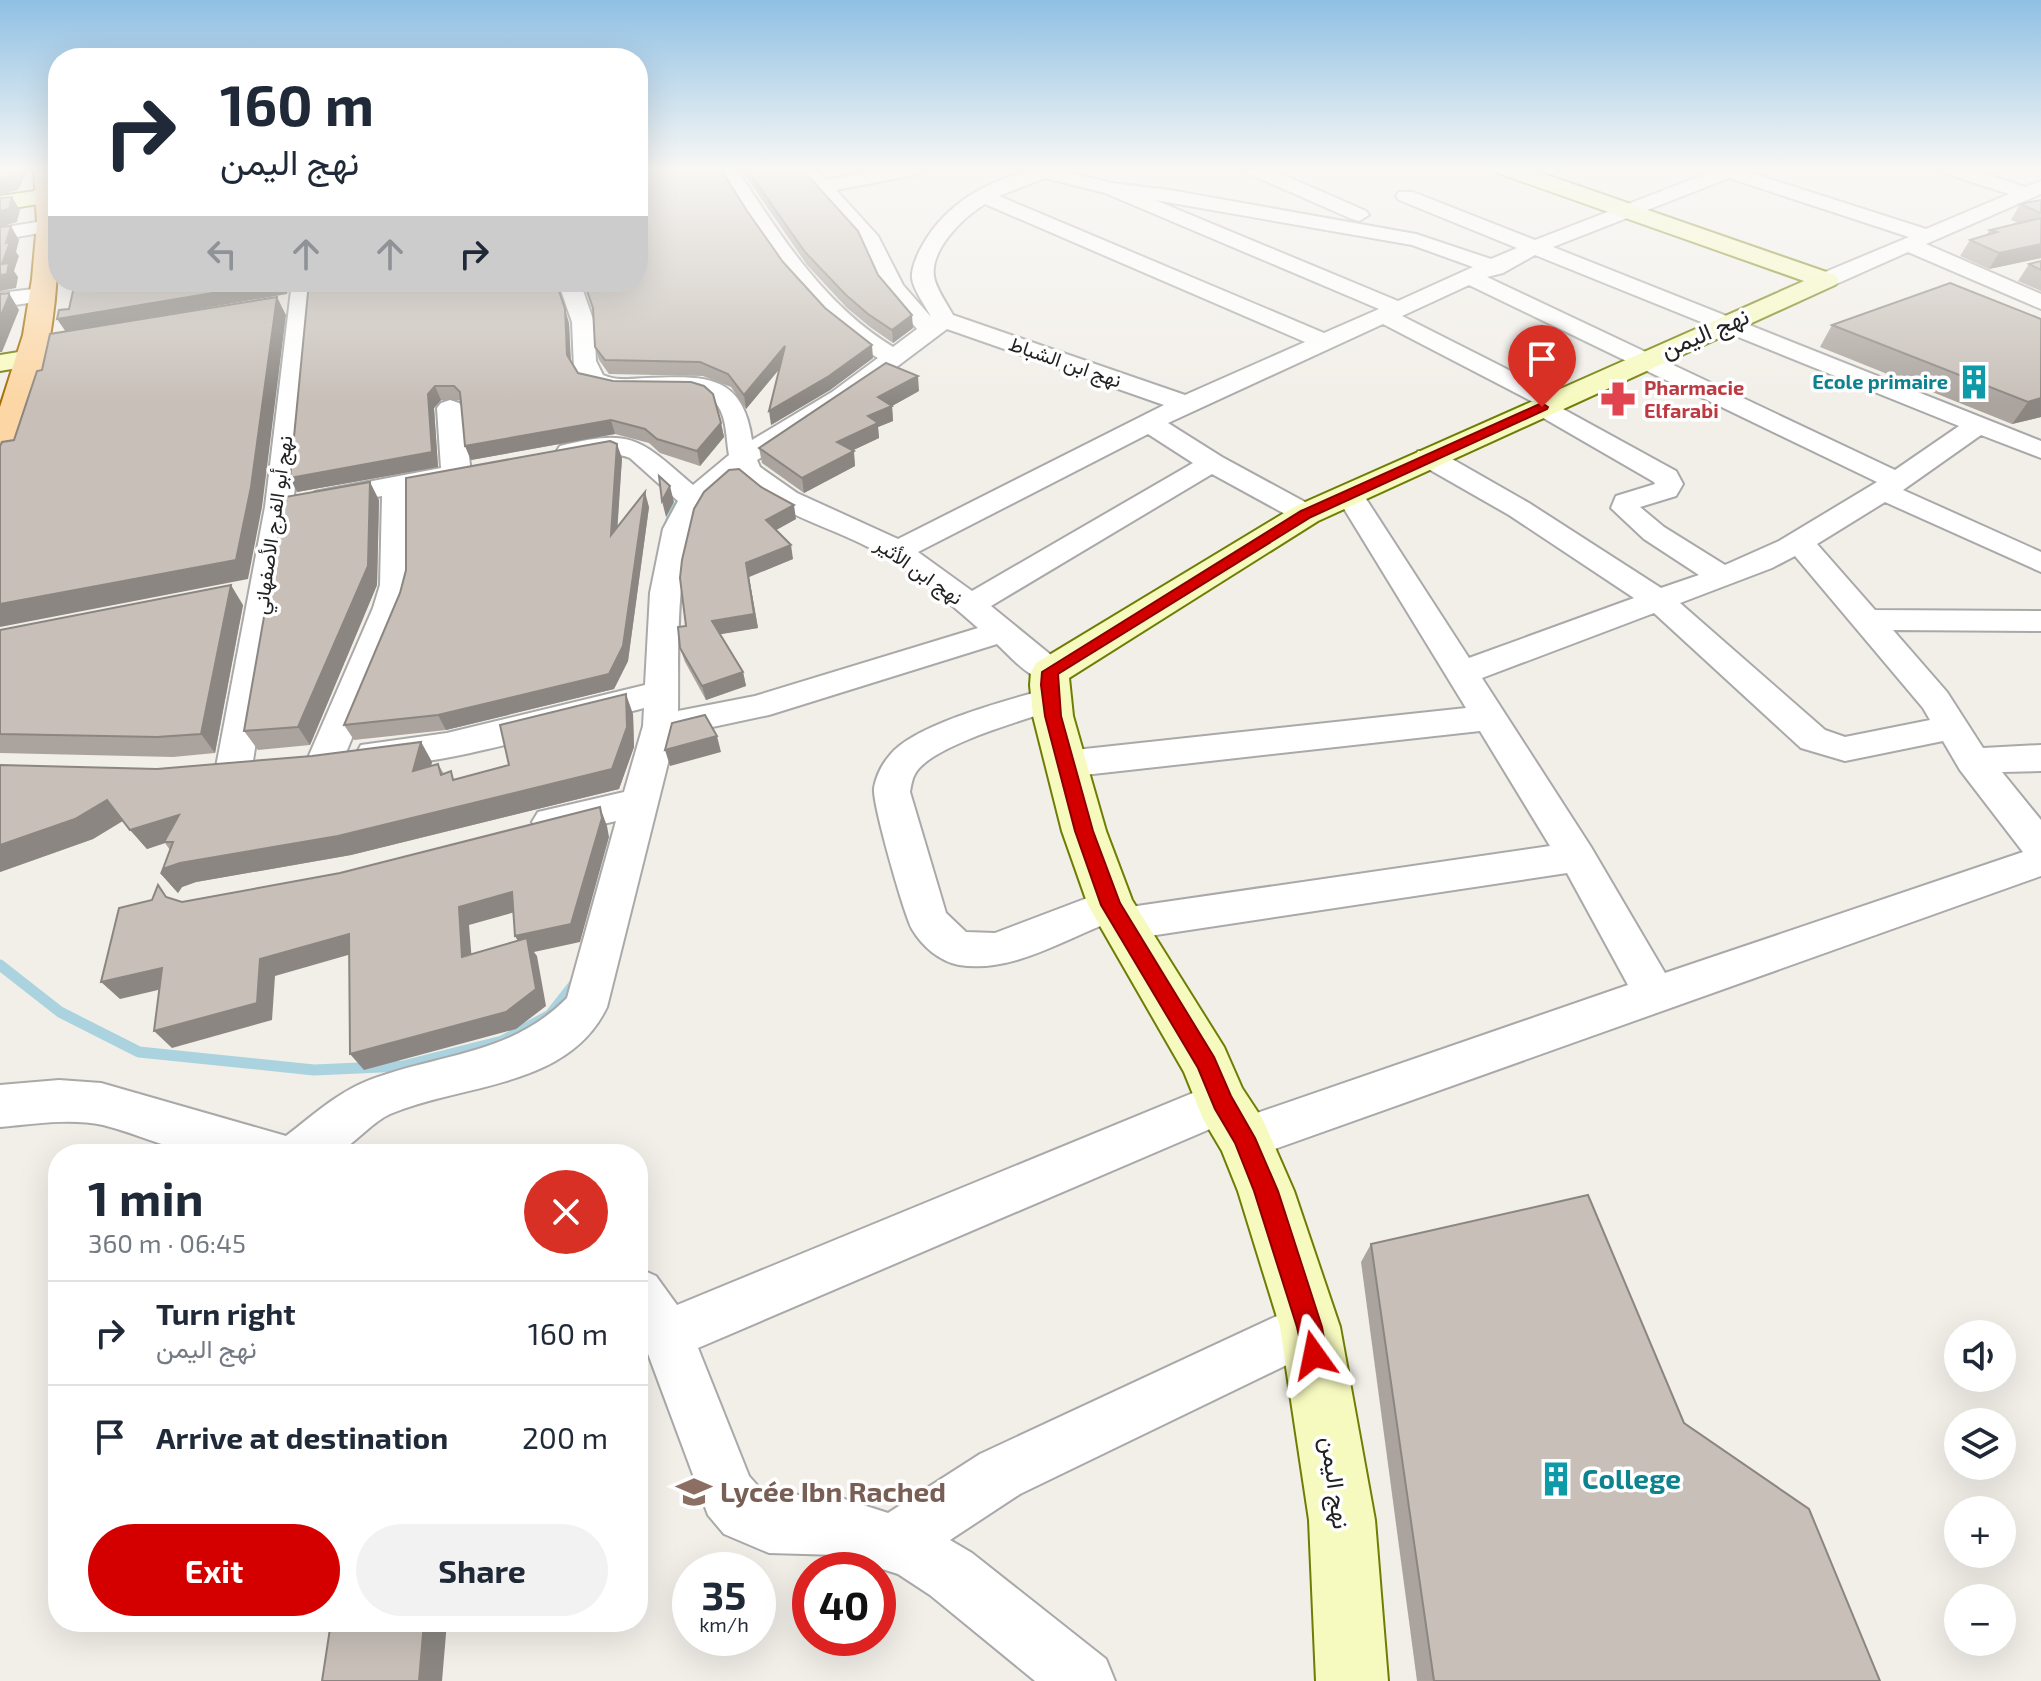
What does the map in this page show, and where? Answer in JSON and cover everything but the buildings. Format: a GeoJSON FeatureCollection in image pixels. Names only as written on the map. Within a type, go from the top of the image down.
{"type":"FeatureCollection","features":[{"type":"Feature","properties":{"kind":"main road"},"geometry":{"type":"LineString","coordinates":[[0,441],[39,350],[47,246]]}},
{"type":"Feature","properties":{"kind":"street"},"geometry":{"type":"LineString","coordinates":[[782,246],[820,301],[840,321],[874,347],[895,358]]}},
{"type":"Feature","properties":{"kind":"street"},"geometry":{"type":"LineString","coordinates":[[874,246],[893,287],[937,325]]}},
{"type":"Feature","properties":{"kind":"street"},"geometry":{"type":"LineString","coordinates":[[933,246],[925,267],[925,284],[937,325]]}},
{"type":"Feature","properties":{"kind":"street"},"geometry":{"type":"LineString","coordinates":[[1100,246],[1327,343]]}},
{"type":"Feature","properties":{"kind":"street"},"geometry":{"type":"LineString","coordinates":[[1243,246],[1392,312],[1666,477],[1669,484],[1666,490],[1626,502],[1625,508],[1654,533],[1723,577]]}},
{"type":"Feature","properties":{"kind":"street"},"geometry":{"type":"LineString","coordinates":[[1434,246],[1495,268]]}},
{"type":"Feature","properties":{"kind":"street"},"geometry":{"type":"LineString","coordinates":[[897,551],[1186,404],[1495,268],[1537,246]]}},
{"type":"Feature","properties":{"kind":"street"},"geometry":{"type":"LineString","coordinates":[[1539,246],[2041,450]]}},
{"type":"Feature","properties":{"kind":"street"},"geometry":{"type":"LineString","coordinates":[[1730,246],[1826,280]]}},
{"type":"Feature","properties":{"kind":"street","name":"نهج اليمن"},"geometry":{"type":"LineString","coordinates":[[1352,1681],[1342,1520],[1310,1327],[1266,1191],[1233,1120],[1206,1063],[1117,914],[1084,831],[1050,685],[1306,514],[1902,246]]}},
{"type":"Feature","properties":{"kind":"street"},"geometry":{"type":"LineString","coordinates":[[1928,246],[1986,279],[2041,302]]}},
{"type":"Feature","properties":{"kind":"street"},"geometry":{"type":"LineString","coordinates":[[1986,279],[2027,269]]}},
{"type":"Feature","properties":{"kind":"street"},"geometry":{"type":"LineString","coordinates":[[1471,278],[1646,359],[2041,563]]}},
{"type":"Feature","properties":{"kind":"street"},"geometry":{"type":"LineString","coordinates":[[572,292],[583,323],[585,367],[592,379],[612,385],[686,385],[713,389],[730,403],[738,420],[741,458]]}},
{"type":"Feature","properties":{"kind":"street"},"geometry":{"type":"LineString","coordinates":[[0,300],[42,295]]}},
{"type":"Feature","properties":{"kind":"street","name":"نهج أبو الفرج الأصفهاني"},"geometry":{"type":"LineString","coordinates":[[265,765],[266,588],[279,507],[295,296]]}},
{"type":"Feature","properties":{"kind":"street"},"geometry":{"type":"LineString","coordinates":[[313,1144],[375,1098],[507,1063],[537,1051],[577,1018],[590,997],[641,802],[661,709],[670,558],[677,529],[693,500],[741,458],[841,397],[937,325]]}},
{"type":"Feature","properties":{"kind":"street","name":"نهج ابن الشباط"},"geometry":{"type":"LineString","coordinates":[[937,325],[1186,404]]}},
{"type":"Feature","properties":{"kind":"street"},"geometry":{"type":"LineString","coordinates":[[0,363],[39,350]]}},
{"type":"Feature","properties":{"kind":"street"},"geometry":{"type":"LineString","coordinates":[[450,408],[455,473]]}},
{"type":"Feature","properties":{"kind":"street"},"geometry":{"type":"LineString","coordinates":[[1149,423],[1212,463],[1306,514]]}},
{"type":"Feature","properties":{"kind":"street"},"geometry":{"type":"LineString","coordinates":[[1459,674],[1723,577],[1800,543],[1891,486],[1978,425]]}},
{"type":"Feature","properties":{"kind":"street"},"geometry":{"type":"LineString","coordinates":[[543,456],[599,446],[630,447],[693,500]]}},
{"type":"Feature","properties":{"kind":"street"},"geometry":{"type":"LineString","coordinates":[[1428,457],[1519,509],[1657,599],[1813,739],[1833,747],[1869,745],[1953,727]]}},
{"type":"Feature","properties":{"kind":"street","name":"نهج ابن الأثير"},"geometry":{"type":"LineString","coordinates":[[741,458],[750,474],[771,489],[897,551],[1001,632],[1050,685]]}},
{"type":"Feature","properties":{"kind":"street"},"geometry":{"type":"LineString","coordinates":[[969,606],[1212,463]]}},
{"type":"Feature","properties":{"kind":"street"},"geometry":{"type":"LineString","coordinates":[[279,507],[484,467]]}},
{"type":"Feature","properties":{"kind":"street"},"geometry":{"type":"LineString","coordinates":[[265,765],[389,608],[395,585],[396,484]]}},
{"type":"Feature","properties":{"kind":"street"},"geometry":{"type":"LineString","coordinates":[[1349,494],[1459,674],[1577,857],[1655,994]]}},
{"type":"Feature","properties":{"kind":"street"},"geometry":{"type":"LineString","coordinates":[[1800,543],[1935,700],[1973,761],[2041,847]]}},
{"type":"Feature","properties":{"kind":"street"},"geometry":{"type":"LineString","coordinates":[[235,594],[266,588]]}},
{"type":"Feature","properties":{"kind":"street"},"geometry":{"type":"LineString","coordinates":[[1867,620],[2041,621]]}},
{"type":"Feature","properties":{"kind":"street"},"geometry":{"type":"LineString","coordinates":[[265,765],[447,745],[661,709],[757,707],[1001,632]]}},
{"type":"Feature","properties":{"kind":"street"},"geometry":{"type":"LineString","coordinates":[[1050,685],[986,720],[925,747],[906,759],[895,775],[892,792],[928,920],[942,937],[958,948],[973,952],[997,950],[1117,914],[1577,857]]}},
{"type":"Feature","properties":{"kind":"street"},"geometry":{"type":"LineString","coordinates":[[1066,764],[1487,718]]}},
{"type":"Feature","properties":{"kind":"street"},"geometry":{"type":"LineString","coordinates":[[1973,761],[2041,758]]}},
{"type":"Feature","properties":{"kind":"street"},"geometry":{"type":"LineString","coordinates":[[517,830],[641,802]]}},
{"type":"Feature","properties":{"kind":"street"},"geometry":{"type":"LineString","coordinates":[[1084,1681],[951,1574],[913,1550],[838,1526],[769,1524],[744,1514],[728,1495],[652,1315],[1233,1120],[1655,994],[2041,861]]}},
{"type":"Feature","properties":{"kind":"street"},"geometry":{"type":"LineString","coordinates":[[0,1106],[59,1101],[101,1104],[242,1144]]}},
{"type":"Feature","properties":{"kind":"street"},"geometry":{"type":"LineString","coordinates":[[893,1543],[1000,1474],[1310,1327]]}},
{"type":"Feature","properties":{"kind":"waterway"},"geometry":{"type":"LineString","coordinates":[[667,527],[672,509],[685,498]]}},
{"type":"Feature","properties":{"kind":"waterway"},"geometry":{"type":"LineString","coordinates":[[0,965],[60,1012],[139,1052],[314,1070],[403,1066],[502,1041],[550,1015],[576,982]]}},
{"type":"Feature","properties":{"kind":"place","name":"Ecole primaire"},"geometry":{"type":"Point","coordinates":[1974,382]}},
{"type":"Feature","properties":{"kind":"place","name":"Pharmacie Elfarabi"},"geometry":{"type":"Point","coordinates":[1618,399]}},
{"type":"Feature","properties":{"kind":"place","name":"College"},"geometry":{"type":"Point","coordinates":[1556,1479]}},
{"type":"Feature","properties":{"kind":"place","name":"Lycée Ibn Rached"},"geometry":{"type":"Point","coordinates":[694,1492]}},
{"type":"Feature","properties":{"kind":"route"},"geometry":{"type":"LineString","coordinates":[[1314,1355],[1310,1327],[1266,1191],[1244,1138],[1222,1102],[1206,1063],[1111,905],[1084,831],[1053,716],[1050,672],[1306,514],[1542,407]]}}]}
